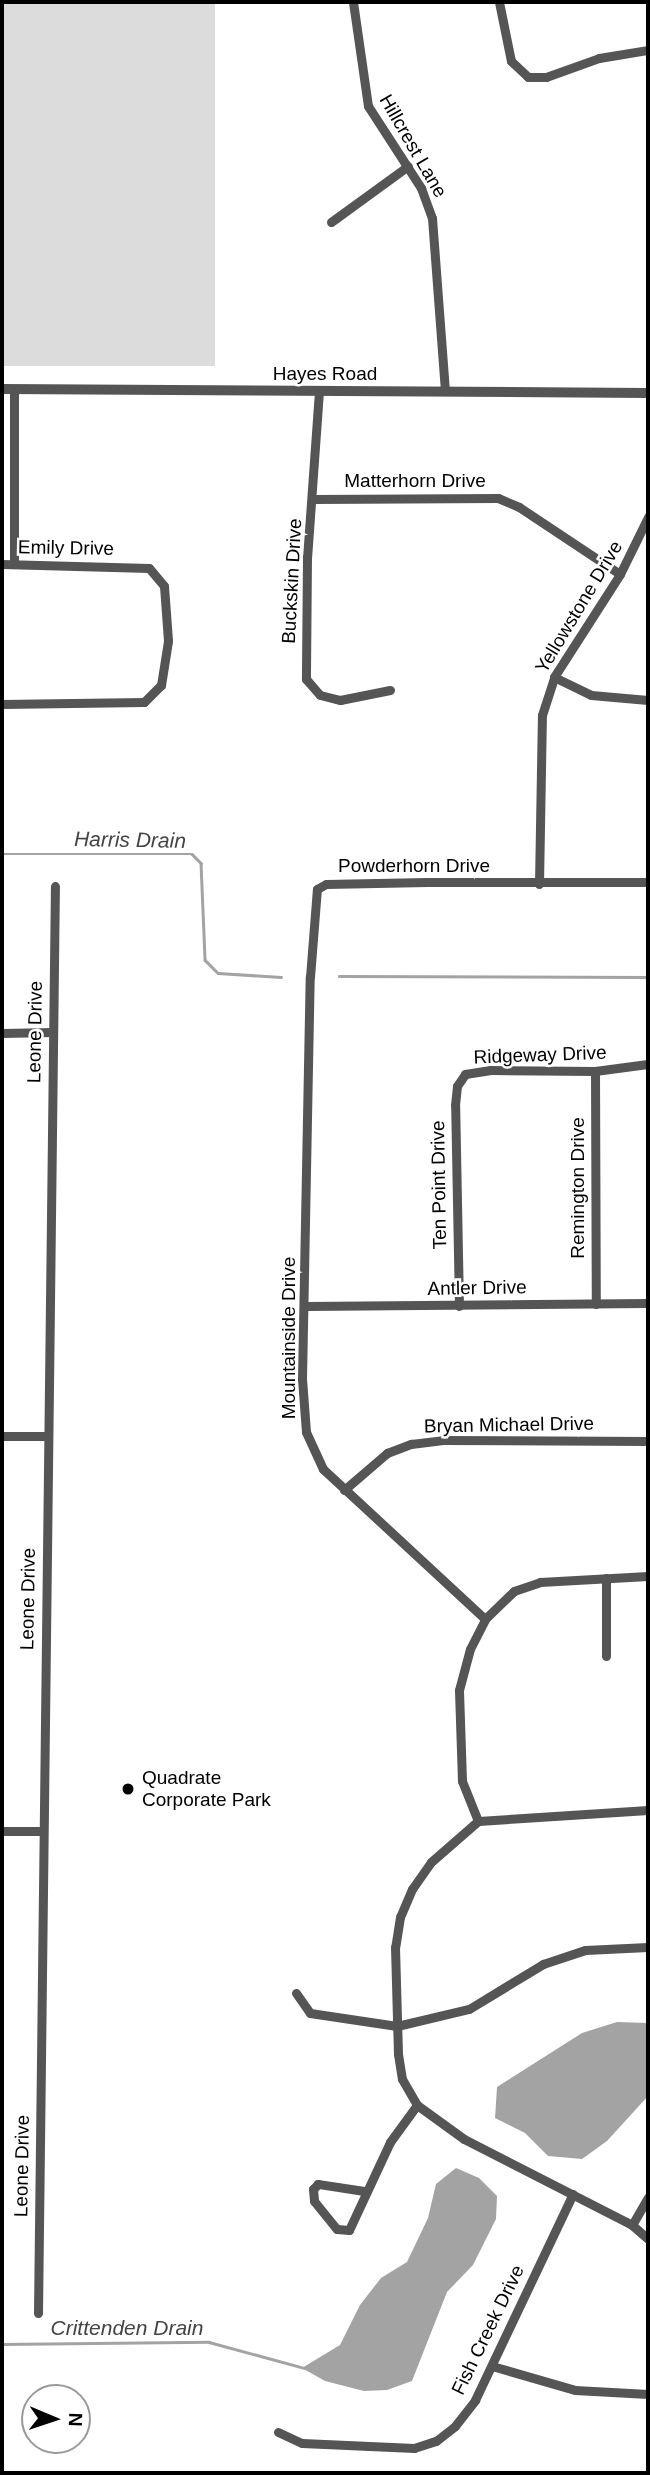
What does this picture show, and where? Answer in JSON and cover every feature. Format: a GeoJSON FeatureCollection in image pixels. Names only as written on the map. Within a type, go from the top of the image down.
{"type":"FeatureCollection","features":[{"type":"Feature","properties":{"kind":"street","name":"Hillcrest Lane"},"geometry":{"type":"LineString","coordinates":[[353,2],[364,95],[426,198],[435,230],[444,391]]}},
{"type":"Feature","properties":{"kind":"street"},"geometry":{"type":"LineString","coordinates":[[499,2],[508,55],[516,70],[528,77],[546,77],[599,58],[648,50]]}},
{"type":"Feature","properties":{"kind":"street"},"geometry":{"type":"LineString","coordinates":[[331,222],[408,166]]}},
{"type":"Feature","properties":{"kind":"street"},"geometry":{"type":"LineString","coordinates":[[8,389],[14,486],[14,564]]}},
{"type":"Feature","properties":{"kind":"street","name":"Hayes Road"},"geometry":{"type":"LineString","coordinates":[[8,389],[648,393]]}},
{"type":"Feature","properties":{"kind":"street","name":"Buckskin Drive"},"geometry":{"type":"LineString","coordinates":[[319,391],[314,499],[307,557],[306,679],[320,695],[340,700],[390,690]]}},
{"type":"Feature","properties":{"kind":"street"},"geometry":{"type":"LineString","coordinates":[[2,486],[14,486]]}},
{"type":"Feature","properties":{"kind":"street","name":"Matterhorn Drive"},"geometry":{"type":"LineString","coordinates":[[314,499],[498,498],[519,507],[620,574]]}},
{"type":"Feature","properties":{"kind":"street","name":"Yellowstone Drive"},"geometry":{"type":"LineString","coordinates":[[539,884],[542,716],[554,677],[620,574],[648,517]]}},
{"type":"Feature","properties":{"kind":"street","name":"Emily Drive"},"geometry":{"type":"LineString","coordinates":[[2,564],[149,568],[164,586],[167,641],[165,672],[154,696],[145,702],[2,704]]}},
{"type":"Feature","properties":{"kind":"street"},"geometry":{"type":"LineString","coordinates":[[554,677],[591,695],[648,700]]}},
{"type":"Feature","properties":{"kind":"street","name":"Powderhorn Drive"},"geometry":{"type":"LineString","coordinates":[[310,1024],[317,889],[326,884],[648,882]]}},
{"type":"Feature","properties":{"kind":"street","name":"Leone Drive"},"geometry":{"type":"LineString","coordinates":[[38,2313],[55,886]]}},
{"type":"Feature","properties":{"kind":"street","name":"Mountainside Drive"},"geometry":{"type":"LineString","coordinates":[[310,1024],[306,1306],[302,1379],[306,1432],[323,1469],[485,1619]]}},
{"type":"Feature","properties":{"kind":"street"},"geometry":{"type":"LineString","coordinates":[[2,1033],[53,1032]]}},
{"type":"Feature","properties":{"kind":"street","name":"Ridgeway Drive"},"geometry":{"type":"LineString","coordinates":[[455,1105],[457,1086],[474,1071],[595,1071],[648,1064]]}},
{"type":"Feature","properties":{"kind":"street","name":"Remington Drive"},"geometry":{"type":"LineString","coordinates":[[595,1071],[596,1304]]}},
{"type":"Feature","properties":{"kind":"street","name":"Ten Point Drive"},"geometry":{"type":"LineString","coordinates":[[455,1105],[459,1306]]}},
{"type":"Feature","properties":{"kind":"street","name":"Antler Drive"},"geometry":{"type":"LineString","coordinates":[[306,1306],[648,1303]]}},
{"type":"Feature","properties":{"kind":"street"},"geometry":{"type":"LineString","coordinates":[[2,1436],[48,1436]]}},
{"type":"Feature","properties":{"kind":"street","name":"Bryan Michael Drive"},"geometry":{"type":"LineString","coordinates":[[344,1490],[387,1453],[411,1444],[443,1440],[648,1441]]}},
{"type":"Feature","properties":{"kind":"street"},"geometry":{"type":"LineString","coordinates":[[478,1821],[462,1781],[459,1690],[470,1649],[485,1619],[514,1591],[540,1581],[648,1576]]}},
{"type":"Feature","properties":{"kind":"street"},"geometry":{"type":"LineString","coordinates":[[606,1578],[607,1656]]}},
{"type":"Feature","properties":{"kind":"street"},"geometry":{"type":"LineString","coordinates":[[648,1810],[478,1821],[431,1862],[400,1917],[395,1947],[397,2026],[402,2079],[417,2105],[484,2149],[632,2224],[648,2239]]}},
{"type":"Feature","properties":{"kind":"street"},"geometry":{"type":"LineString","coordinates":[[2,1831],[43,1831]]}},
{"type":"Feature","properties":{"kind":"street"},"geometry":{"type":"LineString","coordinates":[[296,1993],[310,2013],[397,2026],[469,2009],[554,1960],[586,1950],[648,1947]]}},
{"type":"Feature","properties":{"kind":"street"},"geometry":{"type":"LineString","coordinates":[[364,2191],[318,2184],[313,2189],[314,2201],[337,2229],[349,2230],[360,2213],[364,2191],[390,2141],[417,2105]]}},
{"type":"Feature","properties":{"kind":"street","name":"Fish Creek Drive"},"geometry":{"type":"LineString","coordinates":[[278,2432],[302,2443],[414,2448],[436,2441],[455,2426],[492,2365],[573,2194]]}},
{"type":"Feature","properties":{"kind":"street"},"geometry":{"type":"LineString","coordinates":[[632,2224],[648,2197]]}},
{"type":"Feature","properties":{"kind":"street"},"geometry":{"type":"LineString","coordinates":[[492,2365],[575,2390],[648,2394]]}},
{"type":"Feature","properties":{"kind":"shaded area"},"geometry":{"type":"Polygon","coordinates":[[[2,2],[215,2],[215,366],[2,366],[2,2]]]}},
{"type":"Feature","properties":{"kind":"shaded area"},"geometry":{"type":"Polygon","coordinates":[[[617,2022],[648,2023],[648,2096],[607,2141],[582,2159],[548,2156],[525,2133],[495,2118],[497,2087],[582,2033],[617,2022]]]}},
{"type":"Feature","properties":{"kind":"shaded area"},"geometry":{"type":"Polygon","coordinates":[[[456,2168],[479,2178],[497,2196],[496,2219],[473,2265],[447,2292],[412,2381],[387,2390],[364,2391],[325,2381],[302,2368],[340,2345],[360,2305],[381,2278],[407,2262],[428,2218],[436,2184],[456,2168]]]}},
{"type":"Feature","properties":{"kind":"waterway","name":"Harris Drain"},"geometry":{"type":"LineString","coordinates":[[2,854],[192,854],[201,863],[205,960],[218,973],[281,977]]}},
{"type":"Feature","properties":{"kind":"waterway","name":"Harris Drain"},"geometry":{"type":"LineString","coordinates":[[339,976],[648,977]]}},
{"type":"Feature","properties":{"kind":"waterway","name":"Crittenden Drain"},"geometry":{"type":"LineString","coordinates":[[2,2344],[209,2342],[305,2368]]}},
{"type":"Feature","properties":{"kind":"place","name":"Quadrate Corporate Park"},"geometry":{"type":"Point","coordinates":[128,1789]}}]}
